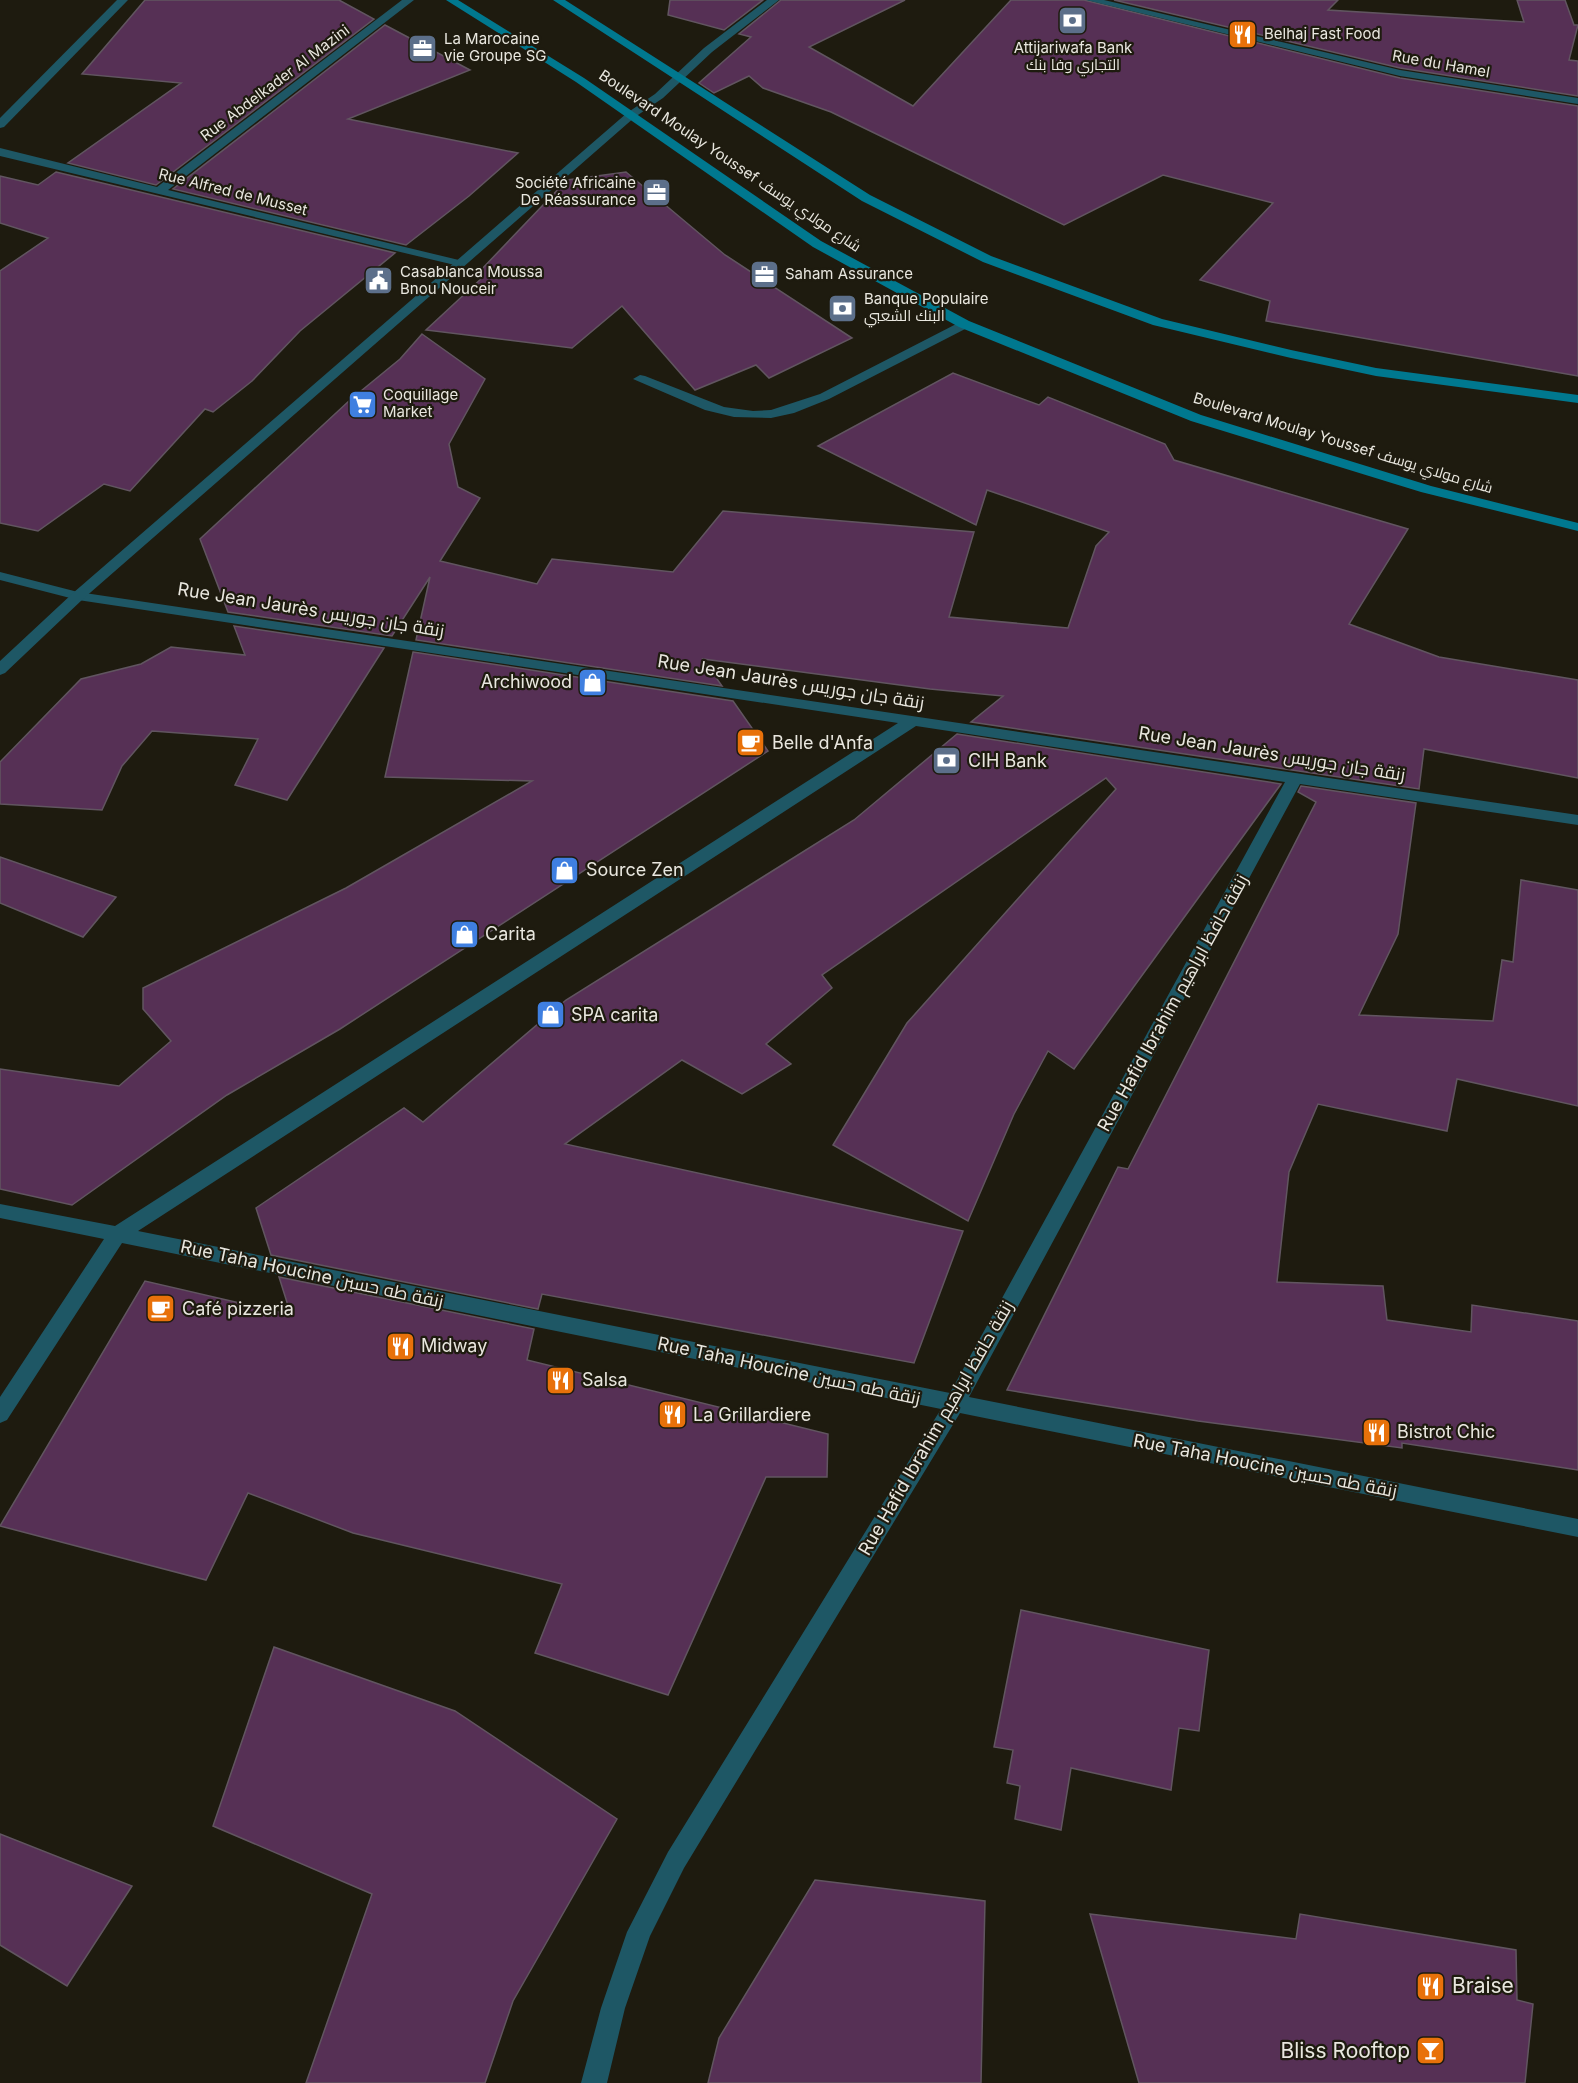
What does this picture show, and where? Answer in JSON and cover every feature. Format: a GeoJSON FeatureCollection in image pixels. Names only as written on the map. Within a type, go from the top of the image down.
{"type":"FeatureCollection","features":[{"type":"Feature","properties":{"kind":"main road","name":"Boulevard Moulay Youssef شارع مولاي يوسف"},"geometry":{"type":"LineString","coordinates":[[451,0],[580,80],[817,244],[964,324],[1196,418],[1426,489],[1578,527]]}},
{"type":"Feature","properties":{"kind":"main road"},"geometry":{"type":"LineString","coordinates":[[558,0],[866,198],[987,259],[1158,322],[1376,372],[1578,399]]}},
{"type":"Feature","properties":{"kind":"street"},"geometry":{"type":"LineString","coordinates":[[0,125],[123,0]]}},
{"type":"Feature","properties":{"kind":"street","name":"Rue Abdelkader Al Mazini"},"geometry":{"type":"LineString","coordinates":[[159,191],[409,0]]}},
{"type":"Feature","properties":{"kind":"street"},"geometry":{"type":"LineString","coordinates":[[0,670],[78,596],[631,115],[659,96],[708,50],[774,0]]}},
{"type":"Feature","properties":{"kind":"street","name":"Rue du Hamel"},"geometry":{"type":"LineString","coordinates":[[1091,0],[1400,73],[1578,102]]}},
{"type":"Feature","properties":{"kind":"street","name":"Rue Alfred de Musset"},"geometry":{"type":"LineString","coordinates":[[0,152],[459,264]]}},
{"type":"Feature","properties":{"kind":"street"},"geometry":{"type":"LineString","coordinates":[[640,379],[735,414],[765,416],[818,400],[964,324]]}},
{"type":"Feature","properties":{"kind":"street","name":"Rue Jean Jaurès زنقة جان جوريس"},"geometry":{"type":"LineString","coordinates":[[0,576],[78,596],[1578,820]]}},
{"type":"Feature","properties":{"kind":"street"},"geometry":{"type":"LineString","coordinates":[[0,1414],[118,1234],[914,720]]}},
{"type":"Feature","properties":{"kind":"street","name":"Rue Hafid Ibrahim زنقة حافظ ابراهيم"},"geometry":{"type":"LineString","coordinates":[[594,2083],[613,2008],[639,1932],[676,1860],[954,1405],[1296,777]]}},
{"type":"Feature","properties":{"kind":"street","name":"Rue Taha Houcine زنقة طه حسين"},"geometry":{"type":"LineString","coordinates":[[0,1211],[954,1405],[1578,1528]]}},
{"type":"Feature","properties":{"kind":"building"},"geometry":{"type":"Polygon","coordinates":[[[145,0],[339,0],[374,19],[156,185],[68,163],[181,83],[82,74],[145,0]]]}},
{"type":"Feature","properties":{"kind":"building"},"geometry":{"type":"Polygon","coordinates":[[[670,0],[763,0],[724,30],[668,15],[670,0]]]}},
{"type":"Feature","properties":{"kind":"building"},"geometry":{"type":"Polygon","coordinates":[[[781,0],[905,0],[809,47],[913,106],[1011,0],[1084,0],[1400,78],[1578,106],[1578,376],[1266,321],[1270,301],[1200,280],[1273,203],[1163,175],[1064,225],[831,112],[763,88],[749,76],[714,93],[699,83],[751,37],[739,34],[781,0]]]}},
{"type":"Feature","properties":{"kind":"building"},"geometry":{"type":"Polygon","coordinates":[[[1114,0],[1338,0],[1328,10],[1524,22],[1517,0],[1565,0],[1574,25],[1578,25],[1569,60],[1578,61],[1578,96],[1400,68],[1114,0]]]}},
{"type":"Feature","properties":{"kind":"building"},"geometry":{"type":"Polygon","coordinates":[[[385,25],[470,70],[348,119],[518,153],[469,196],[406,245],[173,189],[385,25]]]}},
{"type":"Feature","properties":{"kind":"building"},"geometry":{"type":"Polygon","coordinates":[[[56,172],[395,253],[300,331],[252,381],[213,412],[205,409],[130,491],[104,484],[38,531],[0,523],[0,271],[48,238],[0,223],[0,176],[38,185],[56,172]]]}},
{"type":"Feature","properties":{"kind":"building"},"geometry":{"type":"Polygon","coordinates":[[[626,172],[725,255],[852,338],[769,378],[756,365],[695,390],[622,306],[572,348],[426,330],[483,277],[479,272],[567,180],[626,172]]]}},
{"type":"Feature","properties":{"kind":"building"},"geometry":{"type":"Polygon","coordinates":[[[422,334],[485,379],[449,444],[458,487],[480,498],[440,561],[537,584],[552,559],[673,572],[723,511],[974,532],[949,617],[1068,628],[1096,546],[1109,532],[987,490],[976,525],[818,446],[953,373],[1039,405],[1048,397],[1165,444],[1174,460],[1408,529],[1349,624],[1439,657],[1578,680],[1578,778],[1424,749],[1419,789],[971,722],[1003,696],[930,689],[703,659],[722,686],[416,640],[430,577],[392,636],[228,612],[200,539],[350,400],[400,359],[422,334]]]}},
{"type":"Feature","properties":{"kind":"building"},"geometry":{"type":"Polygon","coordinates":[[[234,626],[384,648],[287,800],[235,785],[258,739],[152,731],[122,766],[102,810],[0,804],[0,762],[81,679],[141,664],[171,647],[245,655],[234,626]]]}},
{"type":"Feature","properties":{"kind":"building"},"geometry":{"type":"Polygon","coordinates":[[[413,652],[733,701],[768,751],[340,1029],[227,1095],[72,1205],[0,1189],[0,1069],[119,1086],[171,1041],[143,1009],[143,988],[346,888],[532,781],[385,777],[413,652]]]}},
{"type":"Feature","properties":{"kind":"building"},"geometry":{"type":"Polygon","coordinates":[[[957,734],[1281,784],[1074,1069],[1048,1051],[1014,1114],[968,1221],[833,1145],[907,1023],[1116,789],[1106,778],[822,975],[832,988],[766,1044],[791,1064],[742,1094],[682,1060],[565,1144],[963,1231],[914,1363],[542,1294],[538,1309],[271,1255],[256,1208],[404,1108],[423,1122],[566,1000],[854,820],[957,734]]]}},
{"type":"Feature","properties":{"kind":"building"},"geometry":{"type":"Polygon","coordinates":[[[1301,786],[1416,803],[1398,934],[1359,1015],[1493,1021],[1502,960],[1513,962],[1521,880],[1578,890],[1578,1106],[1457,1079],[1447,1131],[1318,1104],[1289,1172],[1277,1282],[1383,1286],[1387,1320],[1471,1332],[1472,1305],[1578,1321],[1578,1470],[1402,1443],[1402,1448],[1198,1421],[1007,1390],[1118,1167],[1128,1169],[1316,802],[1298,792],[1301,786]]]}},
{"type":"Feature","properties":{"kind":"building"},"geometry":{"type":"Polygon","coordinates":[[[0,857],[116,897],[83,937],[0,903],[0,857]]]}},
{"type":"Feature","properties":{"kind":"building"},"geometry":{"type":"Polygon","coordinates":[[[279,1277],[534,1329],[527,1360],[828,1434],[827,1477],[766,1477],[668,1695],[535,1653],[562,1584],[353,1533],[248,1493],[206,1580],[0,1526],[145,1281],[291,1315],[279,1277]]]}},
{"type":"Feature","properties":{"kind":"building"},"geometry":{"type":"Polygon","coordinates":[[[1021,1610],[1209,1650],[1199,1731],[1179,1728],[1171,1790],[1071,1768],[1061,1830],[1015,1819],[1020,1786],[1007,1783],[1013,1750],[994,1747],[1021,1610]]]}},
{"type":"Feature","properties":{"kind":"building"},"geometry":{"type":"Polygon","coordinates":[[[274,1647],[455,1711],[617,1819],[513,2001],[485,2083],[306,2083],[372,1894],[213,1826],[274,1647]]]}},
{"type":"Feature","properties":{"kind":"building"},"geometry":{"type":"Polygon","coordinates":[[[0,1834],[132,1886],[67,1986],[0,1945],[0,1834]]]}},
{"type":"Feature","properties":{"kind":"building"},"geometry":{"type":"Polygon","coordinates":[[[815,1880],[985,1901],[981,2083],[708,2083],[719,2038],[815,1880]]]}},
{"type":"Feature","properties":{"kind":"building"},"geometry":{"type":"Polygon","coordinates":[[[1090,1914],[1296,1939],[1300,1914],[1516,1950],[1517,2000],[1533,2004],[1525,2083],[1139,2083],[1090,1914]]]}},
{"type":"Feature","properties":{"kind":"place","name":"Attijariwafa Bank التجاري وفا بنك"},"geometry":{"type":"Point","coordinates":[1073,21]}},
{"type":"Feature","properties":{"kind":"place","name":"Belhaj Fast Food"},"geometry":{"type":"Point","coordinates":[1243,34]}},
{"type":"Feature","properties":{"kind":"place","name":"La Marocaine vie Groupe SG"},"geometry":{"type":"Point","coordinates":[423,48]}},
{"type":"Feature","properties":{"kind":"place","name":"Société Africaine De Réassurance"},"geometry":{"type":"Point","coordinates":[657,192]}},
{"type":"Feature","properties":{"kind":"place","name":"Saham Assurance"},"geometry":{"type":"Point","coordinates":[764,274]}},
{"type":"Feature","properties":{"kind":"place","name":"Casablanca Moussa Bnou Nouceir"},"geometry":{"type":"Point","coordinates":[379,281]}},
{"type":"Feature","properties":{"kind":"place","name":"Banque Populaire البنك الشعبي"},"geometry":{"type":"Point","coordinates":[843,308]}},
{"type":"Feature","properties":{"kind":"place","name":"Coquillage Market"},"geometry":{"type":"Point","coordinates":[362,404]}},
{"type":"Feature","properties":{"kind":"place","name":"Archiwood"},"geometry":{"type":"Point","coordinates":[593,682]}},
{"type":"Feature","properties":{"kind":"place","name":"Belle d'Anfa"},"geometry":{"type":"Point","coordinates":[751,743]}},
{"type":"Feature","properties":{"kind":"place","name":"CIH Bank"},"geometry":{"type":"Point","coordinates":[947,761]}},
{"type":"Feature","properties":{"kind":"place","name":"Source Zen"},"geometry":{"type":"Point","coordinates":[565,870]}},
{"type":"Feature","properties":{"kind":"place","name":"Carita"},"geometry":{"type":"Point","coordinates":[464,934]}},
{"type":"Feature","properties":{"kind":"place","name":"SPA carita"},"geometry":{"type":"Point","coordinates":[550,1015]}},
{"type":"Feature","properties":{"kind":"place","name":"Café pizzeria"},"geometry":{"type":"Point","coordinates":[161,1309]}},
{"type":"Feature","properties":{"kind":"place","name":"Midway"},"geometry":{"type":"Point","coordinates":[400,1346]}},
{"type":"Feature","properties":{"kind":"place","name":"Salsa"},"geometry":{"type":"Point","coordinates":[561,1380]}},
{"type":"Feature","properties":{"kind":"place","name":"La Grillardiere"},"geometry":{"type":"Point","coordinates":[672,1415]}},
{"type":"Feature","properties":{"kind":"place","name":"Bistrot Chic"},"geometry":{"type":"Point","coordinates":[1376,1432]}},
{"type":"Feature","properties":{"kind":"place","name":"Braise"},"geometry":{"type":"Point","coordinates":[1431,1986]}},
{"type":"Feature","properties":{"kind":"place","name":"Bliss Rooftop"},"geometry":{"type":"Point","coordinates":[1431,2051]}}]}
